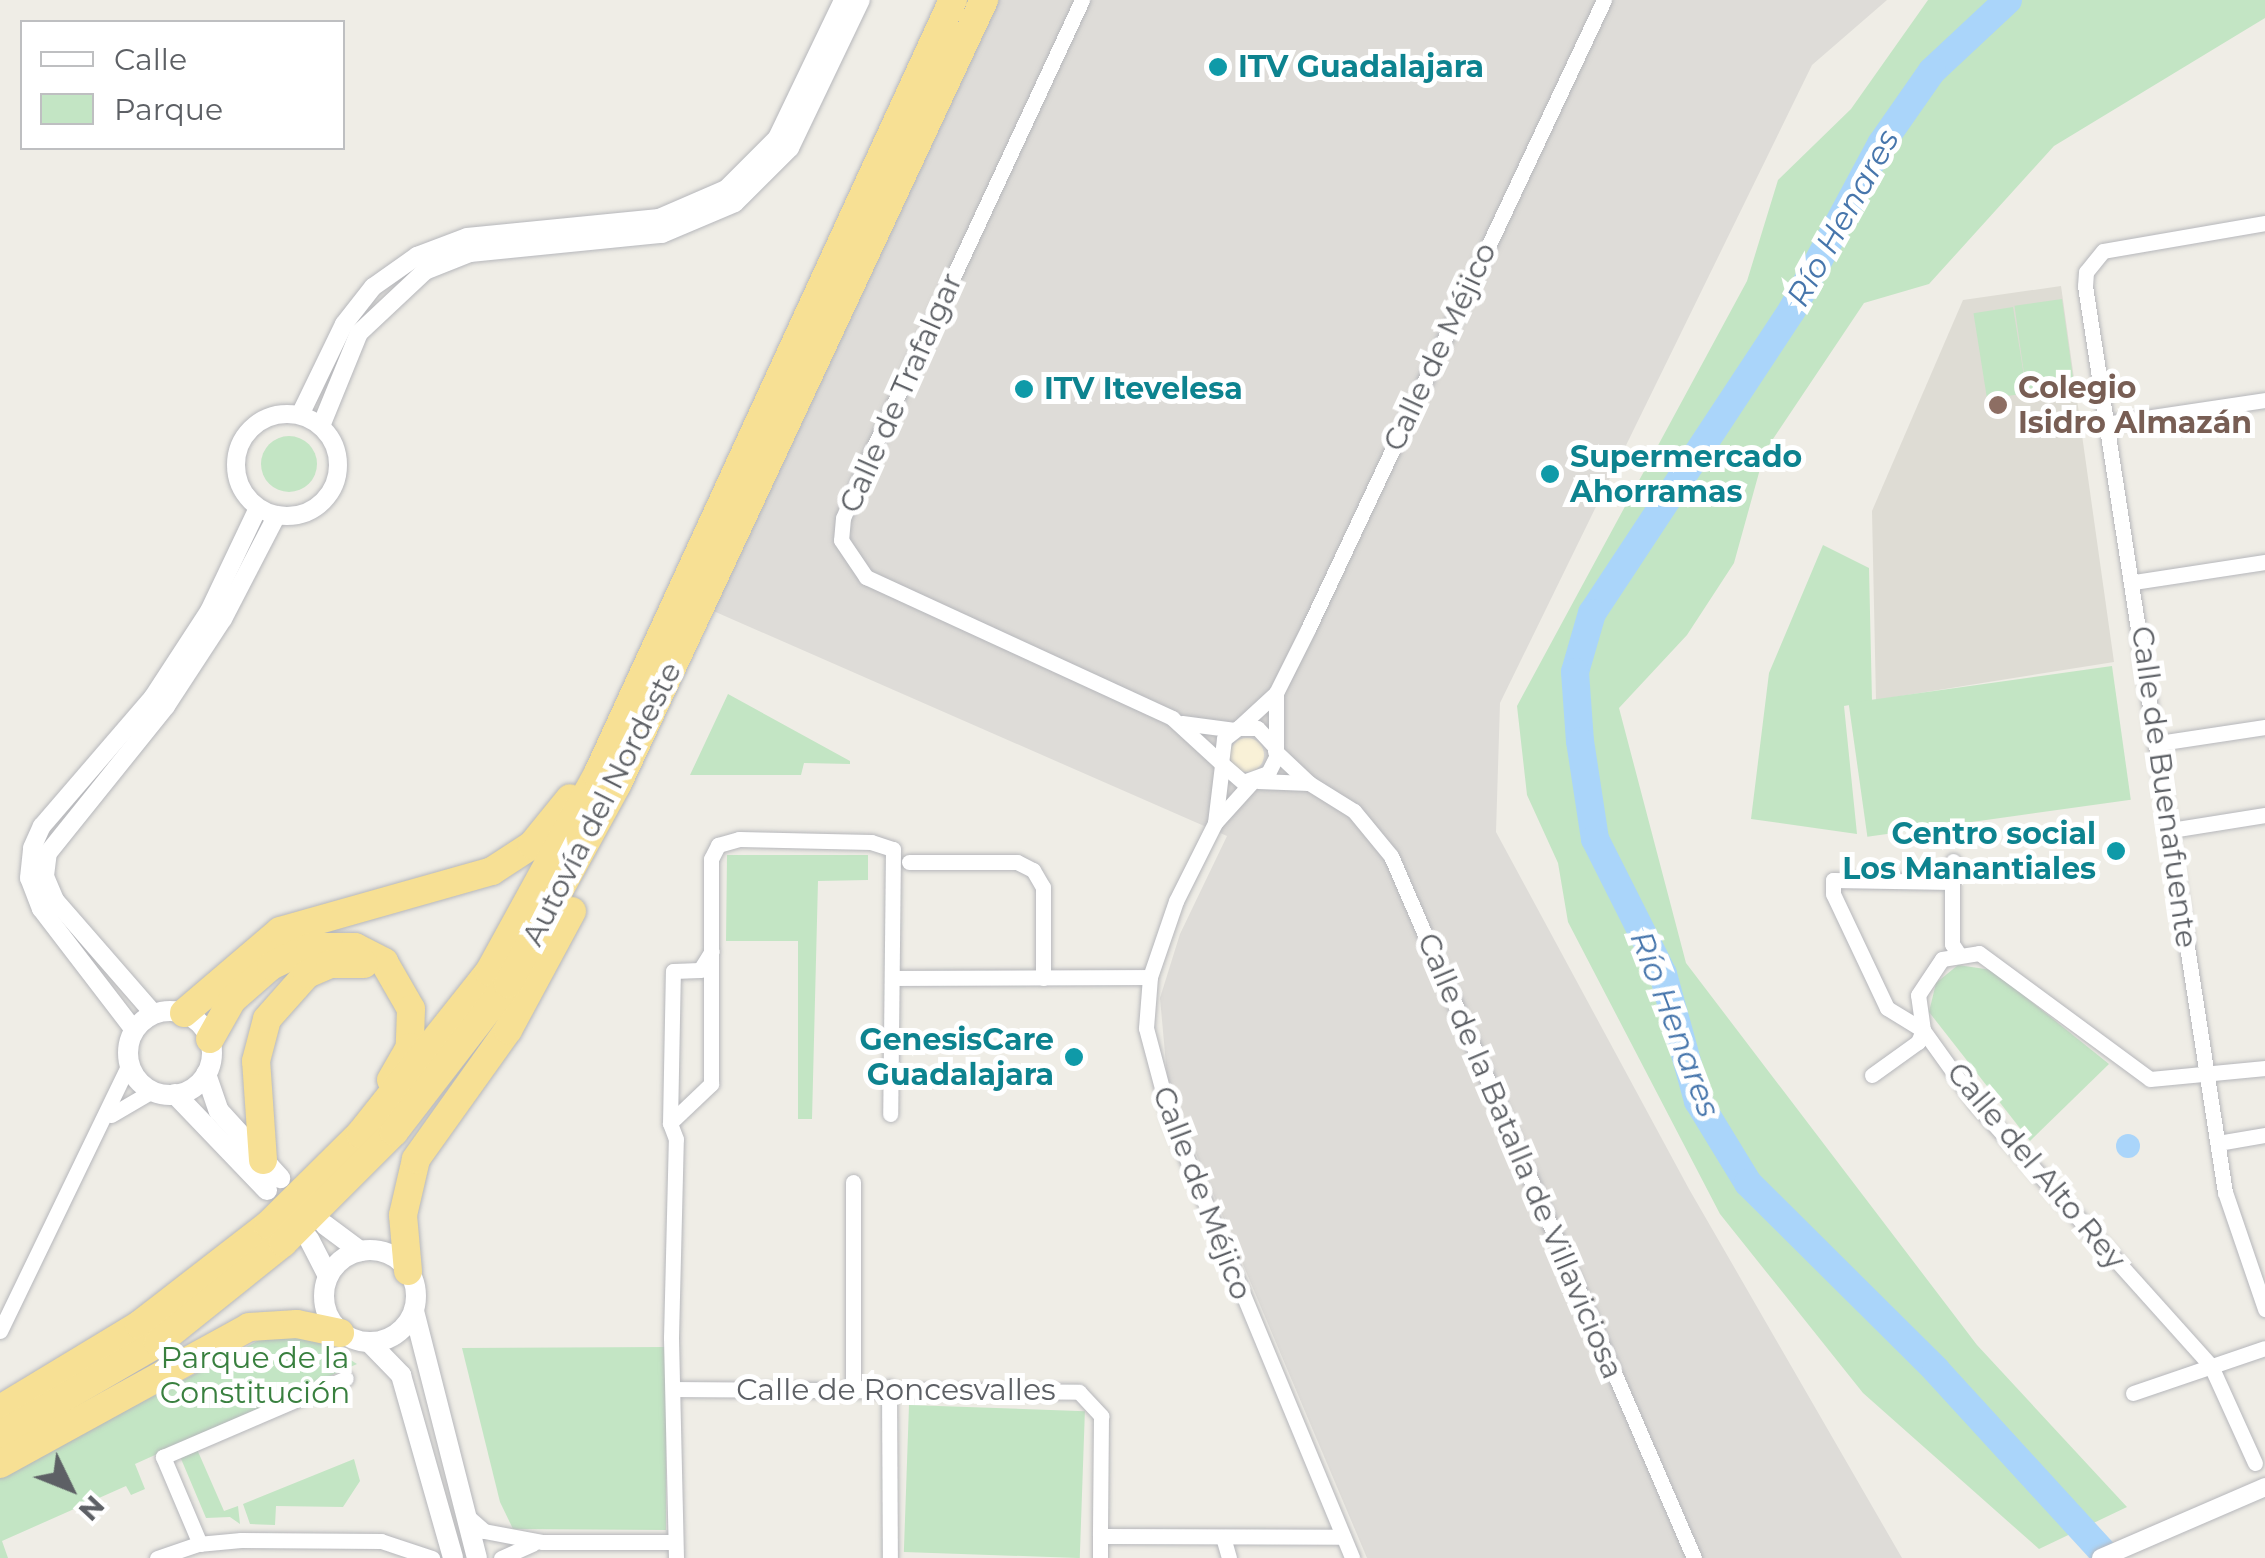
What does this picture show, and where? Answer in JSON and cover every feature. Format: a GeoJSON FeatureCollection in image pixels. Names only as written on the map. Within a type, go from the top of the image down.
{"type":"FeatureCollection","features":[{"type":"Feature","properties":{"kind":"highway","name":"Autovía del Nordeste"},"geometry":{"type":"LineString","coordinates":[[0,1435],[116,1371],[244,1277],[341,1188],[424,1097],[508,984],[568,884],[702,606],[954,0]]}},
{"type":"Feature","properties":{"kind":"highway","name":"Autovía del Nordeste"},"geometry":{"type":"LineString","coordinates":[[8,1406],[139,1326],[268,1224],[360,1134],[463,1010],[564,842],[984,0]]}},
{"type":"Feature","properties":{"kind":"highway"},"geometry":{"type":"LineString","coordinates":[[184,1013],[280,931],[317,916],[464,883],[513,859],[546,831],[586,768],[755,408],[812,341],[884,242],[996,0]]}},
{"type":"Feature","properties":{"kind":"highway"},"geometry":{"type":"LineString","coordinates":[[408,1271],[403,1215],[416,1159],[508,1030],[560,934],[660,717],[702,606]]}},
{"type":"Feature","properties":{"kind":"highway"},"geometry":{"type":"LineString","coordinates":[[8,1406],[223,1249],[346,1133],[405,1058],[413,1021],[401,984],[365,950],[310,947],[243,988],[210,1038]]}},
{"type":"Feature","properties":{"kind":"highway"},"geometry":{"type":"LineString","coordinates":[[270,1176],[256,1061],[266,1019],[284,994],[307,974],[342,962],[367,964],[401,984]]}},
{"type":"Feature","properties":{"kind":"highway"},"geometry":{"type":"LineString","coordinates":[[0,1464],[249,1326],[297,1324],[340,1333]]}},
{"type":"Feature","properties":{"kind":"main road"},"geometry":{"type":"LineString","coordinates":[[184,1013],[210,1038],[206,1074],[219,1111],[270,1176],[174,1094],[152,1091],[129,1064],[134,1030],[154,1014],[184,1013]]}},
{"type":"Feature","properties":{"kind":"main road"},"geometry":{"type":"LineString","coordinates":[[174,1094],[206,1074]]}},
{"type":"Feature","properties":{"kind":"main road"},"geometry":{"type":"LineString","coordinates":[[453,1558],[401,1375],[370,1343],[340,1333],[323,1300],[328,1276],[317,1232],[360,1251],[392,1256],[408,1271],[414,1311],[477,1558]]}},
{"type":"Feature","properties":{"kind":"main road"},"geometry":{"type":"LineString","coordinates":[[328,1276],[360,1251]]}},
{"type":"Feature","properties":{"kind":"main road"},"geometry":{"type":"LineString","coordinates":[[370,1343],[395,1335],[414,1311]]}},
{"type":"Feature","properties":{"kind":"street"},"geometry":{"type":"LineString","coordinates":[[300,415],[344,324],[373,287],[417,256],[466,237],[659,218],[726,189],[776,138],[844,0]]}},
{"type":"Feature","properties":{"kind":"street"},"geometry":{"type":"LineString","coordinates":[[321,426],[358,332],[425,270],[470,254],[662,234],[735,203],[790,148],[861,0]]}},
{"type":"Feature","properties":{"kind":"street","name":"Calle de Trafalgar"},"geometry":{"type":"LineString","coordinates":[[1082,0],[865,466],[843,518],[841,540],[866,577],[1182,723],[1237,729]]}},
{"type":"Feature","properties":{"kind":"street","name":"Calle de Méjico"},"geometry":{"type":"LineString","coordinates":[[1237,729],[1276,693],[1604,0]]}},
{"type":"Feature","properties":{"kind":"street","name":"Calle de Buenafuente"},"geometry":{"type":"LineString","coordinates":[[2265,223],[2120,246],[2093,260],[2085,286],[2111,422],[2218,1143],[2236,1233],[2259,1282],[2265,1310]]}},
{"type":"Feature","properties":{"kind":"street"},"geometry":{"type":"LineString","coordinates":[[2111,422],[2265,400]]}},
{"type":"Feature","properties":{"kind":"street"},"geometry":{"type":"LineString","coordinates":[[276,414],[300,415],[321,426],[337,454],[333,488],[310,511],[277,516],[258,508],[242,490],[236,468],[240,444],[254,425],[276,414]]}},
{"type":"Feature","properties":{"kind":"street"},"geometry":{"type":"LineString","coordinates":[[134,1030],[41,909],[29,878],[32,848],[42,826],[153,697],[209,611],[258,508]]}},
{"type":"Feature","properties":{"kind":"street"},"geometry":{"type":"LineString","coordinates":[[154,1014],[56,900],[45,876],[48,853],[166,706],[223,619],[277,516]]}},
{"type":"Feature","properties":{"kind":"street"},"geometry":{"type":"LineString","coordinates":[[2134,582],[2265,562]]}},
{"type":"Feature","properties":{"kind":"street","name":"Calle de Méjico"},"geometry":{"type":"LineString","coordinates":[[1275,749],[1276,693]]}},
{"type":"Feature","properties":{"kind":"street","name":"Calle de Trafalgar"},"geometry":{"type":"LineString","coordinates":[[1182,723],[1222,764]]}},
{"type":"Feature","properties":{"kind":"street"},"geometry":{"type":"LineString","coordinates":[[2158,744],[2265,727]]}},
{"type":"Feature","properties":{"kind":"street"},"geometry":{"type":"LineString","coordinates":[[1237,729],[1265,732],[1275,749],[1268,773],[1254,781],[1234,779],[1222,764],[1221,748],[1237,729]]}},
{"type":"Feature","properties":{"kind":"street","name":"Calle de la Batalla de Villaviciosa"},"geometry":{"type":"LineString","coordinates":[[1275,749],[1309,783],[1354,810],[1391,856],[1694,1558]]}},
{"type":"Feature","properties":{"kind":"street","name":"Calle de Méjico"},"geometry":{"type":"LineString","coordinates":[[1215,823],[1222,764]]}},
{"type":"Feature","properties":{"kind":"street","name":"Calle de Méjico"},"geometry":{"type":"LineString","coordinates":[[1254,781],[1215,823],[1176,901],[1150,977],[1146,1028],[1170,1118],[1352,1558]]}},
{"type":"Feature","properties":{"kind":"street","name":"Calle de la Batalla de Villaviciosa"},"geometry":{"type":"LineString","coordinates":[[1254,781],[1309,783]]}},
{"type":"Feature","properties":{"kind":"street"},"geometry":{"type":"LineString","coordinates":[[2171,830],[2265,815]]}},
{"type":"Feature","properties":{"kind":"street"},"geometry":{"type":"LineString","coordinates":[[670,1124],[711,1084],[712,859],[718,845],[739,840],[871,842],[886,844],[896,857],[890,1114]]}},
{"type":"Feature","properties":{"kind":"street"},"geometry":{"type":"LineString","coordinates":[[1953,861],[1952,944],[1958,953]]}},
{"type":"Feature","properties":{"kind":"street"},"geometry":{"type":"LineString","coordinates":[[909,862],[1017,862],[1033,870],[1043,888],[1043,978]]}},
{"type":"Feature","properties":{"kind":"street","name":"Calle del Alto Rey"},"geometry":{"type":"LineString","coordinates":[[1952,882],[1838,876],[1830,888],[1887,1008],[1924,1030],[1991,1122],[2211,1366],[2255,1463]]}},
{"type":"Feature","properties":{"kind":"street"},"geometry":{"type":"LineString","coordinates":[[467,1516],[484,1531],[543,1542],[676,1550],[670,1124],[673,971],[700,970],[714,948]]}},
{"type":"Feature","properties":{"kind":"street"},"geometry":{"type":"LineString","coordinates":[[1872,1075],[1918,1042],[1924,1030],[1917,1009],[1924,979],[1958,953],[1995,959],[2146,1077],[2265,1068]]}},
{"type":"Feature","properties":{"kind":"street"},"geometry":{"type":"LineString","coordinates":[[895,978],[1150,977]]}},
{"type":"Feature","properties":{"kind":"street"},"geometry":{"type":"LineString","coordinates":[[0,1331],[129,1064]]}},
{"type":"Feature","properties":{"kind":"street"},"geometry":{"type":"LineString","coordinates":[[104,1120],[152,1091]]}},
{"type":"Feature","properties":{"kind":"street"},"geometry":{"type":"LineString","coordinates":[[2218,1143],[2265,1135]]}},
{"type":"Feature","properties":{"kind":"street"},"geometry":{"type":"LineString","coordinates":[[853,1182],[853,1388]]}},
{"type":"Feature","properties":{"kind":"street"},"geometry":{"type":"LineString","coordinates":[[2134,1393],[2265,1348]]}},
{"type":"Feature","properties":{"kind":"street"},"geometry":{"type":"LineString","coordinates":[[200,1544],[162,1457],[346,1378]]}},
{"type":"Feature","properties":{"kind":"street"},"geometry":{"type":"LineString","coordinates":[[889,1387],[890,1558]]}},
{"type":"Feature","properties":{"kind":"street","name":"Calle de Roncesvalles"},"geometry":{"type":"LineString","coordinates":[[675,1389],[889,1387],[1088,1397],[1101,1416],[1100,1536]]}},
{"type":"Feature","properties":{"kind":"street"},"geometry":{"type":"LineString","coordinates":[[2102,1558],[2265,1487]]}},
{"type":"Feature","properties":{"kind":"street"},"geometry":{"type":"LineString","coordinates":[[1100,1558],[1100,1536],[1343,1537]]}},
{"type":"Feature","properties":{"kind":"street"},"geometry":{"type":"LineString","coordinates":[[1223,1537],[1229,1558]]}},
{"type":"Feature","properties":{"kind":"street"},"geometry":{"type":"LineString","coordinates":[[157,1558],[200,1544],[380,1541],[432,1558]]}},
{"type":"Feature","properties":{"kind":"street"},"geometry":{"type":"LineString","coordinates":[[501,1558],[543,1542]]}},
{"type":"Feature","properties":{"kind":"shaded area"},"geometry":{"type":"Polygon","coordinates":[[[987,0],[1887,0],[1812,65],[1500,703],[1496,832],[1689,1189],[1902,1558],[1367,1558],[1168,1087],[1160,998],[1180,934],[1227,836],[702,606],[987,0]]]}},
{"type":"Feature","properties":{"kind":"shaded area","name":"Colegio Isidro Almazán"},"geometry":{"type":"Polygon","coordinates":[[[2061,286],[2114,662],[1876,700],[1872,511],[1963,300],[2061,286]]]}},
{"type":"Feature","properties":{"kind":"green space"},"geometry":{"type":"Polygon","coordinates":[[[1928,0],[2265,0],[2265,18],[2054,146],[1929,284],[1864,303],[1765,451],[1734,563],[1687,635],[1619,708],[1686,963],[1977,1345],[2127,1507],[2039,1549],[1863,1393],[1720,1214],[1568,922],[1558,863],[1527,795],[1517,706],[1747,281],[1778,180],[1851,109],[1928,0]]]}},
{"type":"Feature","properties":{"kind":"green space"},"geometry":{"type":"Polygon","coordinates":[[[2062,299],[2074,386],[2027,393],[2014,306],[2062,299]]]}},
{"type":"Feature","properties":{"kind":"green space"},"geometry":{"type":"Polygon","coordinates":[[[2013,307],[2027,393],[1987,399],[1973,313],[2013,307]]]}},
{"type":"Feature","properties":{"kind":"green space"},"geometry":{"type":"Polygon","coordinates":[[[289,436],[309,444],[317,464],[309,484],[289,492],[269,484],[261,464],[269,444],[289,436]]]}},
{"type":"Feature","properties":{"kind":"green space"},"geometry":{"type":"Polygon","coordinates":[[[1823,545],[1869,568],[1872,701],[1844,706],[1857,834],[1751,819],[1769,673],[1823,545]]]}},
{"type":"Feature","properties":{"kind":"green space"},"geometry":{"type":"Polygon","coordinates":[[[2112,666],[2131,800],[1867,837],[1849,703],[2112,666]]]}},
{"type":"Feature","properties":{"kind":"green space"},"geometry":{"type":"Polygon","coordinates":[[[728,694],[850,764],[804,763],[801,775],[690,775],[728,694]]]}},
{"type":"Feature","properties":{"kind":"green space"},"geometry":{"type":"Polygon","coordinates":[[[727,855],[868,855],[868,880],[818,881],[812,1119],[798,1119],[798,941],[726,941],[727,855]]]}},
{"type":"Feature","properties":{"kind":"green space"},"geometry":{"type":"Polygon","coordinates":[[[1958,965],[1992,970],[2109,1064],[2030,1141],[1929,1012],[1936,983],[1958,965]]]}},
{"type":"Feature","properties":{"kind":"green space","name":"Parque de la Constitución"},"geometry":{"type":"Polygon","coordinates":[[[263,1338],[316,1338],[357,1364],[135,1464],[145,1489],[131,1495],[126,1486],[2,1541],[8,1558],[0,1558],[0,1477],[263,1338]]]}},
{"type":"Feature","properties":{"kind":"green space"},"geometry":{"type":"Polygon","coordinates":[[[666,1347],[666,1530],[513,1529],[500,1502],[462,1348],[666,1347]]]}},
{"type":"Feature","properties":{"kind":"green space"},"geometry":{"type":"Polygon","coordinates":[[[909,1405],[1085,1411],[1080,1558],[904,1552],[909,1405]]]}},
{"type":"Feature","properties":{"kind":"green space"},"geometry":{"type":"Polygon","coordinates":[[[196,1447],[224,1511],[238,1506],[240,1524],[230,1517],[206,1518],[179,1454],[196,1447]]]}},
{"type":"Feature","properties":{"kind":"green space"},"geometry":{"type":"Polygon","coordinates":[[[354,1459],[360,1481],[343,1507],[276,1506],[275,1525],[250,1524],[243,1504],[354,1459]]]}},
{"type":"Feature","properties":{"kind":"sand"},"geometry":{"type":"Polygon","coordinates":[[[1247,738],[1259,743],[1264,755],[1259,767],[1247,772],[1235,767],[1230,755],[1235,743],[1247,738]]]}},
{"type":"Feature","properties":{"kind":"water"},"geometry":{"type":"Polygon","coordinates":[[[2128,1134],[2140,1146],[2128,1158],[2116,1146],[2128,1134]]]}},
{"type":"Feature","properties":{"kind":"waterway","name":"Río Henares"},"geometry":{"type":"LineString","coordinates":[[2008,0],[1932,71],[1881,144],[1792,310],[1592,613],[1575,672],[1580,741],[1595,839],[1663,974],[1698,1101],[1748,1183],[1936,1370],[2108,1558]]}},
{"type":"Feature","properties":{"kind":"place","name":"ITV Guadalajara"},"geometry":{"type":"Point","coordinates":[1218,67]}},
{"type":"Feature","properties":{"kind":"place","name":"ITV Itevelesa"},"geometry":{"type":"Point","coordinates":[1024,389]}},
{"type":"Feature","properties":{"kind":"place","name":"Colegio Isidro Almazán"},"geometry":{"type":"Point","coordinates":[1998,405]}},
{"type":"Feature","properties":{"kind":"place","name":"Supermercado Ahorramas"},"geometry":{"type":"Point","coordinates":[1550,474]}},
{"type":"Feature","properties":{"kind":"place","name":"Centro social Los Manantiales"},"geometry":{"type":"Point","coordinates":[2116,851]}},
{"type":"Feature","properties":{"kind":"place","name":"GenesisCare Guadalajara"},"geometry":{"type":"Point","coordinates":[1074,1057]}}]}
